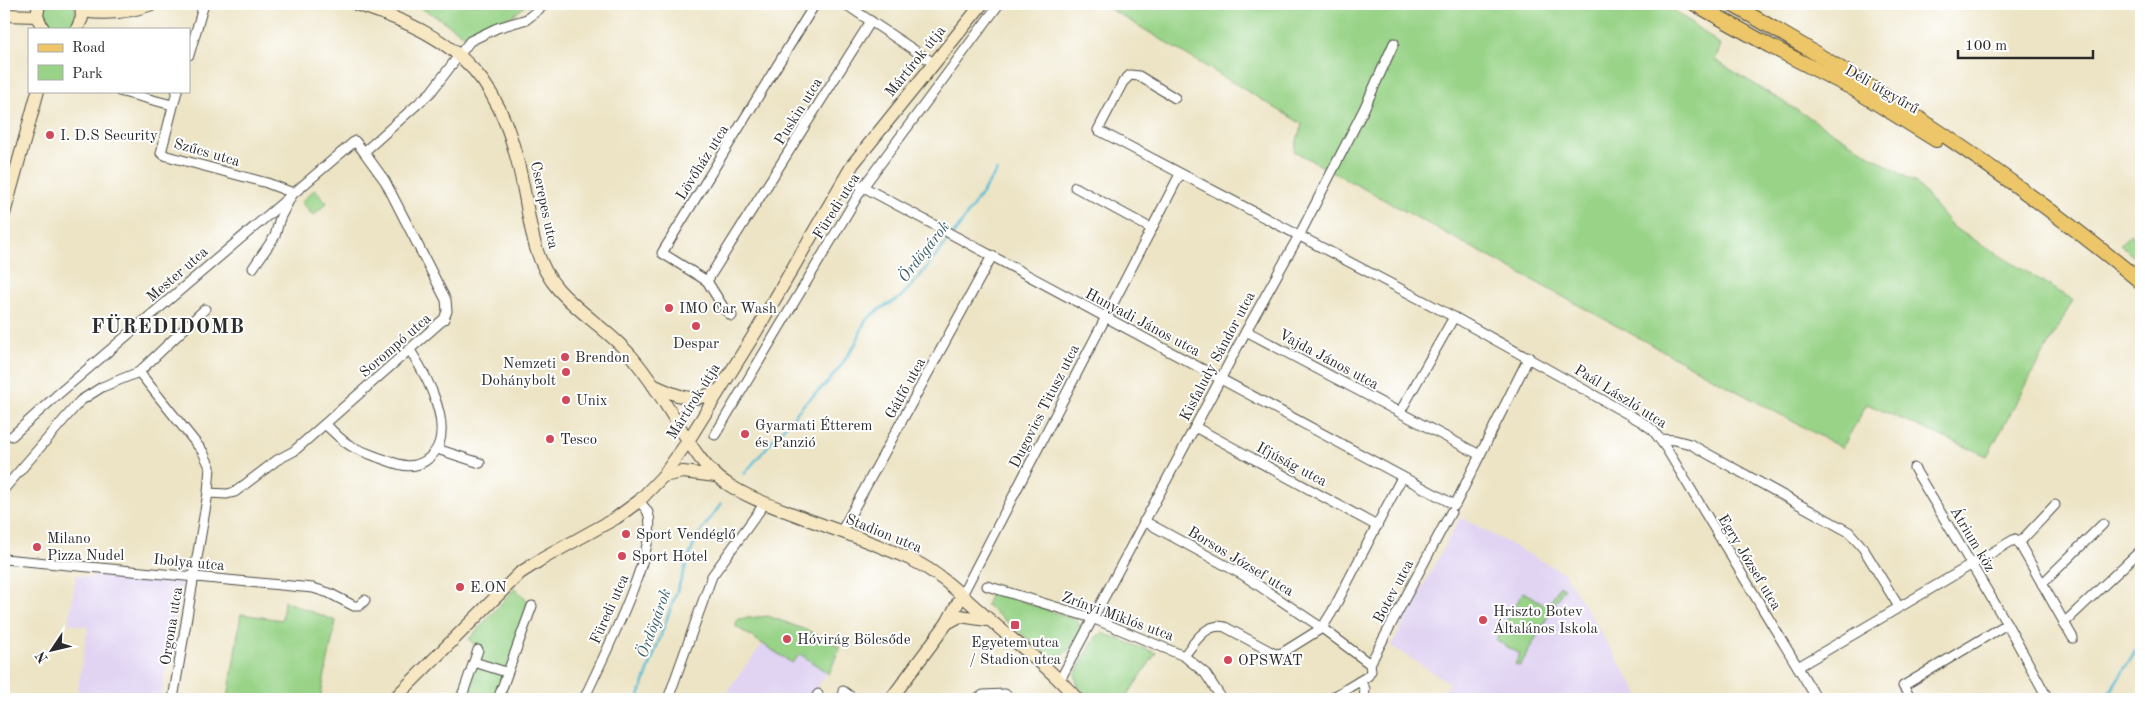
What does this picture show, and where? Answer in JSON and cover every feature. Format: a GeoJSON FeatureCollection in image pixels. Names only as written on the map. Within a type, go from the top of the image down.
{"type":"FeatureCollection","features":[{"type":"Feature","properties":{"kind":"main road","name":"Déli útgyűrű"},"geometry":{"type":"LineString","coordinates":[[1695,4],[1770,46],[1852,88],[2048,208]]}},
{"type":"Feature","properties":{"kind":"main road","name":"Déli útgyűrű"},"geometry":{"type":"LineString","coordinates":[[1731,4],[1835,64],[1922,120],[2048,208],[2141,282]]}},
{"type":"Feature","properties":{"kind":"street"},"geometry":{"type":"LineString","coordinates":[[78,28],[81,22],[82,7],[99,13],[139,9],[152,4]]}},
{"type":"Feature","properties":{"kind":"street"},"geometry":{"type":"LineString","coordinates":[[190,52],[204,4]]}},
{"type":"Feature","properties":{"kind":"street","name":"Cserepes utca"},"geometry":{"type":"LineString","coordinates":[[356,4],[407,22],[445,43],[460,55],[487,87],[505,121],[518,161],[532,237],[545,270],[556,287],[572,304],[629,354],[653,385],[688,441]]}},
{"type":"Feature","properties":{"kind":"street"},"geometry":{"type":"LineString","coordinates":[[364,152],[426,97],[470,41],[497,28],[527,19],[546,4]]}},
{"type":"Feature","properties":{"kind":"street","name":"Lövőház utca"},"geometry":{"type":"LineString","coordinates":[[732,316],[725,310],[707,281],[662,253],[815,4]]}},
{"type":"Feature","properties":{"kind":"street"},"geometry":{"type":"LineString","coordinates":[[845,4],[935,64]]}},
{"type":"Feature","properties":{"kind":"street","name":"Mártírok útja"},"geometry":{"type":"LineString","coordinates":[[394,699],[520,573],[616,518],[639,501],[663,476],[688,441],[757,330],[845,177],[866,147],[982,4]]}},
{"type":"Feature","properties":{"kind":"street","name":"Füredi utca"},"geometry":{"type":"LineString","coordinates":[[715,436],[864,187],[999,4]]}},
{"type":"Feature","properties":{"kind":"street"},"geometry":{"type":"LineString","coordinates":[[4,15],[38,10],[43,28]]}},
{"type":"Feature","properties":{"kind":"street","name":"Puskin utca"},"geometry":{"type":"LineString","coordinates":[[707,281],[871,22]]}},
{"type":"Feature","properties":{"kind":"street","name":"Kisfaludy Sándor utca"},"geometry":{"type":"LineString","coordinates":[[1060,680],[1194,427],[1299,236],[1368,101],[1394,43]]}},
{"type":"Feature","properties":{"kind":"street"},"geometry":{"type":"LineString","coordinates":[[1175,98],[1139,76],[1130,75],[1123,82],[1098,130],[1299,236]]}},
{"type":"Feature","properties":{"kind":"street"},"geometry":{"type":"LineString","coordinates":[[4,214],[38,92]]}},
{"type":"Feature","properties":{"kind":"street"},"geometry":{"type":"LineString","coordinates":[[123,92],[172,105]]}},
{"type":"Feature","properties":{"kind":"street","name":"Szűcs utca"},"geometry":{"type":"LineString","coordinates":[[177,92],[161,153],[267,183],[293,193]]}},
{"type":"Feature","properties":{"kind":"street","name":"Mester utca"},"geometry":{"type":"LineString","coordinates":[[12,436],[355,141],[364,152]]}},
{"type":"Feature","properties":{"kind":"street","name":"Sorompó utca"},"geometry":{"type":"LineString","coordinates":[[208,493],[227,494],[235,492],[276,460],[297,448],[442,323],[446,315],[447,305],[385,181],[364,152]]}},
{"type":"Feature","properties":{"kind":"street","name":"Dugovics Titusz utca"},"geometry":{"type":"LineString","coordinates":[[962,595],[1180,174]]}},
{"type":"Feature","properties":{"kind":"street","name":"Hunyadi János utca"},"geometry":{"type":"LineString","coordinates":[[845,177],[1402,477],[1453,508]]}},
{"type":"Feature","properties":{"kind":"street"},"geometry":{"type":"LineString","coordinates":[[1075,187],[1152,229]]}},
{"type":"Feature","properties":{"kind":"street","name":"Mester utca"},"geometry":{"type":"LineString","coordinates":[[253,268],[275,236],[280,218],[293,193]]}},
{"type":"Feature","properties":{"kind":"street","name":"Paál László utca"},"geometry":{"type":"LineString","coordinates":[[1299,236],[1529,357],[1642,422],[1660,438],[1690,444],[1849,532],[1863,548],[1899,607]]}},
{"type":"Feature","properties":{"kind":"street","name":"Gátfő utca"},"geometry":{"type":"LineString","coordinates":[[841,532],[992,256]]}},
{"type":"Feature","properties":{"kind":"street"},"geometry":{"type":"LineString","coordinates":[[4,489],[80,401],[102,387],[139,372],[206,309]]}},
{"type":"Feature","properties":{"kind":"street"},"geometry":{"type":"LineString","coordinates":[[1400,412],[1454,317]]}},
{"type":"Feature","properties":{"kind":"street","name":"Vajda János utca"},"geometry":{"type":"LineString","coordinates":[[1246,331],[1480,455]]}},
{"type":"Feature","properties":{"kind":"street"},"geometry":{"type":"LineString","coordinates":[[325,424],[350,446],[399,465],[408,467],[425,462],[437,449],[441,432],[440,416],[425,375],[410,350]]}},
{"type":"Feature","properties":{"kind":"street","name":"Botev utca"},"geometry":{"type":"LineString","coordinates":[[1330,699],[1368,676],[1371,671],[1370,664],[1453,508],[1529,357]]}},
{"type":"Feature","properties":{"kind":"street","name":"Orgona utca"},"geometry":{"type":"LineString","coordinates":[[139,372],[207,458],[210,467],[208,493],[192,576],[173,699]]}},
{"type":"Feature","properties":{"kind":"street"},"geometry":{"type":"LineString","coordinates":[[653,385],[684,398],[708,396],[720,389]]}},
{"type":"Feature","properties":{"kind":"street","name":"Ifjúság utca"},"geometry":{"type":"LineString","coordinates":[[1194,427],[1377,526]]}},
{"type":"Feature","properties":{"kind":"street","name":"Egry József utca"},"geometry":{"type":"LineString","coordinates":[[1660,438],[1817,699]]}},
{"type":"Feature","properties":{"kind":"street","name":"Stadion utca"},"geometry":{"type":"LineString","coordinates":[[688,441],[716,476],[742,493],[914,561],[931,571],[1043,664],[1077,699]]}},
{"type":"Feature","properties":{"kind":"street"},"geometry":{"type":"LineString","coordinates":[[437,449],[480,463]]}},
{"type":"Feature","properties":{"kind":"street","name":"Átrium köz"},"geometry":{"type":"LineString","coordinates":[[1914,468],[2007,624],[2048,699]]}},
{"type":"Feature","properties":{"kind":"street"},"geometry":{"type":"LineString","coordinates":[[663,476],[683,472],[716,476]]}},
{"type":"Feature","properties":{"kind":"street"},"geometry":{"type":"LineString","coordinates":[[1184,656],[1204,632],[1216,626],[1225,627],[1275,654],[1282,653],[1322,628],[1402,477]]}},
{"type":"Feature","properties":{"kind":"street","name":"Füredi utca"},"geometry":{"type":"LineString","coordinates":[[584,699],[640,573],[650,527],[648,513],[639,501]]}},
{"type":"Feature","properties":{"kind":"street"},"geometry":{"type":"LineString","coordinates":[[668,699],[712,576],[765,503]]}},
{"type":"Feature","properties":{"kind":"street"},"geometry":{"type":"LineString","coordinates":[[1798,667],[1972,564],[2017,541],[2055,505]]}},
{"type":"Feature","properties":{"kind":"street","name":"Borsos József utca"},"geometry":{"type":"LineString","coordinates":[[1144,521],[1242,575],[1322,628],[1370,664]]}},
{"type":"Feature","properties":{"kind":"street"},"geometry":{"type":"LineString","coordinates":[[2042,584],[2103,524]]}},
{"type":"Feature","properties":{"kind":"street"},"geometry":{"type":"LineString","coordinates":[[2017,541],[2073,638]]}},
{"type":"Feature","properties":{"kind":"street"},"geometry":{"type":"LineString","coordinates":[[2064,623],[2141,550]]}},
{"type":"Feature","properties":{"kind":"street","name":"Ibolya utca"},"geometry":{"type":"LineString","coordinates":[[4,559],[314,588],[329,593],[354,606],[359,606],[365,600]]}},
{"type":"Feature","properties":{"kind":"street","name":"Zrínyi Miklós utca"},"geometry":{"type":"LineString","coordinates":[[987,586],[1092,618],[1184,656],[1205,673],[1222,699]]}},
{"type":"Feature","properties":{"kind":"street"},"geometry":{"type":"LineString","coordinates":[[891,699],[947,623],[962,595]]}},
{"type":"Feature","properties":{"kind":"street"},"geometry":{"type":"LineString","coordinates":[[498,699],[506,672],[532,606]]}},
{"type":"Feature","properties":{"kind":"street"},"geometry":{"type":"LineString","coordinates":[[947,623],[960,616],[969,616],[992,622]]}},
{"type":"Feature","properties":{"kind":"street"},"geometry":{"type":"LineString","coordinates":[[1911,699],[1903,686],[2007,624]]}},
{"type":"Feature","properties":{"kind":"street"},"geometry":{"type":"LineString","coordinates":[[461,699],[478,650]]}},
{"type":"Feature","properties":{"kind":"street"},"geometry":{"type":"LineString","coordinates":[[474,662],[506,672]]}},
{"type":"Feature","properties":{"kind":"street"},"geometry":{"type":"LineString","coordinates":[[1360,681],[1365,688],[1364,699]]}},
{"type":"Feature","properties":{"kind":"street"},"geometry":{"type":"LineString","coordinates":[[843,691],[854,699]]}},
{"type":"Feature","properties":{"kind":"street"},"geometry":{"type":"LineString","coordinates":[[977,699],[983,695],[1005,694],[1011,699]]}},
{"type":"Feature","properties":{"kind":"shaded area","name":"Hriszto Botev Általános Iskola"},"geometry":{"type":"Polygon","coordinates":[[[1460,517],[1564,573],[1642,699],[1439,699],[1450,683],[1391,646],[1460,517]]]}},
{"type":"Feature","properties":{"kind":"shaded area"},"geometry":{"type":"Polygon","coordinates":[[[93,573],[181,582],[161,699],[76,699],[88,627],[69,623],[76,575],[93,578],[93,573]]]}},
{"type":"Feature","properties":{"kind":"shaded area","name":"Hóvirág Bölcsőde"},"geometry":{"type":"Polygon","coordinates":[[[781,619],[837,660],[808,699],[721,699],[781,619]]]}},
{"type":"Feature","properties":{"kind":"green space"},"geometry":{"type":"Polygon","coordinates":[[[46,4],[75,4],[75,16],[72,24],[67,28],[51,27],[46,21],[44,14],[46,4]]]}},
{"type":"Feature","properties":{"kind":"green space"},"geometry":{"type":"Polygon","coordinates":[[[423,4],[528,4],[512,16],[465,36],[419,7],[423,4]]]}},
{"type":"Feature","properties":{"kind":"green space"},"geometry":{"type":"Polygon","coordinates":[[[1102,4],[1666,4],[1721,45],[1715,60],[1916,183],[1953,227],[2073,300],[1987,456],[1867,404],[1842,448],[1294,151],[1302,124],[1102,4]]]}},
{"type":"Feature","properties":{"kind":"green space"},"geometry":{"type":"Polygon","coordinates":[[[315,189],[327,203],[313,216],[301,202],[315,189]]]}},
{"type":"Feature","properties":{"kind":"green space"},"geometry":{"type":"Polygon","coordinates":[[[2131,234],[2141,242],[2141,264],[2120,244],[2131,234]]]}},
{"type":"Feature","properties":{"kind":"green space"},"geometry":{"type":"Polygon","coordinates":[[[1560,585],[1564,588],[1520,666],[1515,664],[1520,654],[1496,640],[1523,592],[1548,606],[1560,585]]]}},
{"type":"Feature","properties":{"kind":"green space"},"geometry":{"type":"Polygon","coordinates":[[[515,588],[528,602],[520,643],[503,699],[457,699],[476,647],[469,639],[515,588]]]}},
{"type":"Feature","properties":{"kind":"green space"},"geometry":{"type":"Polygon","coordinates":[[[992,591],[1074,619],[1078,622],[1081,630],[1068,650],[1060,656],[1048,655],[986,605],[992,591]]]}},
{"type":"Feature","properties":{"kind":"green space"},"geometry":{"type":"Polygon","coordinates":[[[284,601],[336,621],[320,699],[228,699],[241,614],[282,620],[284,601]]]}},
{"type":"Feature","properties":{"kind":"green space"},"geometry":{"type":"Polygon","coordinates":[[[768,616],[809,631],[840,647],[829,674],[800,654],[792,663],[735,626],[738,619],[768,616]]]}},
{"type":"Feature","properties":{"kind":"green space"},"geometry":{"type":"Polygon","coordinates":[[[1102,633],[1156,653],[1125,699],[1089,699],[1077,684],[1075,674],[1096,637],[1102,633]]]}},
{"type":"Feature","properties":{"kind":"waterway","name":"Ördögárok"},"geometry":{"type":"LineString","coordinates":[[744,474],[804,404],[827,383],[840,367],[856,343],[865,321],[880,309],[900,298],[920,276],[958,228],[997,171]]}},
{"type":"Feature","properties":{"kind":"waterway","name":"Ördögárok"},"geometry":{"type":"LineString","coordinates":[[638,699],[696,538],[721,504]]}},
{"type":"Feature","properties":{"kind":"waterway"},"geometry":{"type":"LineString","coordinates":[[2105,699],[2141,643]]}},
{"type":"Feature","properties":{"kind":"place","name":"I. D.S Security"},"geometry":{"type":"Point","coordinates":[50,135]}},
{"type":"Feature","properties":{"kind":"place","name":"IMO Car Wash"},"geometry":{"type":"Point","coordinates":[669,308]}},
{"type":"Feature","properties":{"kind":"place","name":"Despar"},"geometry":{"type":"Point","coordinates":[696,326]}},
{"type":"Feature","properties":{"kind":"place","name":"Brendon"},"geometry":{"type":"Point","coordinates":[565,357]}},
{"type":"Feature","properties":{"kind":"place","name":"Nemzeti Dohánybolt"},"geometry":{"type":"Point","coordinates":[566,372]}},
{"type":"Feature","properties":{"kind":"place","name":"Unix"},"geometry":{"type":"Point","coordinates":[566,400]}},
{"type":"Feature","properties":{"kind":"place","name":"Gyarmati Étterem és Panzió"},"geometry":{"type":"Point","coordinates":[745,434]}},
{"type":"Feature","properties":{"kind":"place","name":"Tesco"},"geometry":{"type":"Point","coordinates":[550,439]}},
{"type":"Feature","properties":{"kind":"place","name":"Sport Vendéglő"},"geometry":{"type":"Point","coordinates":[626,534]}},
{"type":"Feature","properties":{"kind":"place","name":"Milano Pizza Nudel"},"geometry":{"type":"Point","coordinates":[37,547]}},
{"type":"Feature","properties":{"kind":"place","name":"Sport Hotel"},"geometry":{"type":"Point","coordinates":[622,556]}},
{"type":"Feature","properties":{"kind":"place","name":"E.ON"},"geometry":{"type":"Point","coordinates":[460,587]}},
{"type":"Feature","properties":{"kind":"place","name":"Hriszto Botev Általános Iskola"},"geometry":{"type":"Point","coordinates":[1483,620]}},
{"type":"Feature","properties":{"kind":"place","name":"Egyetem utca / Stadion utca"},"geometry":{"type":"Point","coordinates":[1015,625]}},
{"type":"Feature","properties":{"kind":"place","name":"Hóvirág Bölcsőde"},"geometry":{"type":"Point","coordinates":[787,639]}},
{"type":"Feature","properties":{"kind":"place","name":"OPSWAT"},"geometry":{"type":"Point","coordinates":[1228,660]}},
{"type":"Feature","properties":{"kind":"district","name":"FÜREDIDOMB"},"geometry":{"type":"Point","coordinates":[168,326]}}]}
